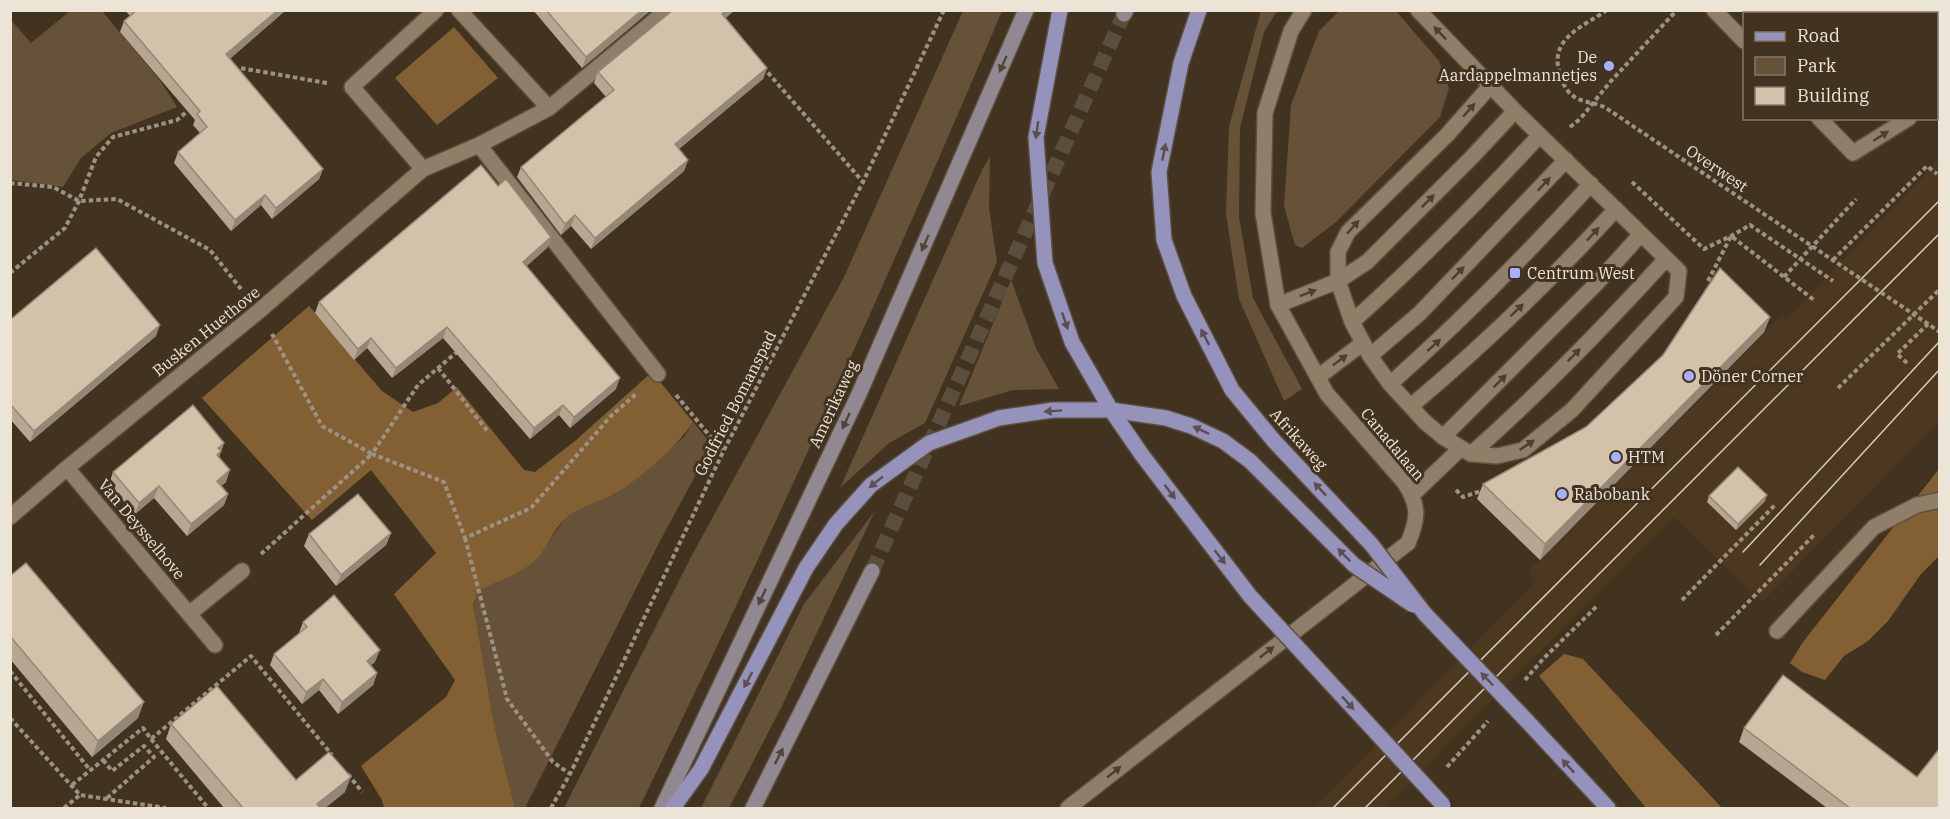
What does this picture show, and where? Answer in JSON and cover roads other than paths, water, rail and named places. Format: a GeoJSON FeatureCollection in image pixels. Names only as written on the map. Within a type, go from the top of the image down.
{"type":"FeatureCollection","features":[{"type":"Feature","properties":{"kind":"main road","name":"Amerikaweg"},"geometry":{"type":"LineString","coordinates":[[662,808],[859,394],[1026,10]]}},
{"type":"Feature","properties":{"kind":"main road"},"geometry":{"type":"LineString","coordinates":[[1060,10],[1036,137],[1045,263],[1072,342],[1112,410],[1142,455],[1250,596],[1445,807]]}},
{"type":"Feature","properties":{"kind":"main road","name":"Afrikaweg"},"geometry":{"type":"LineString","coordinates":[[1199,10],[1181,63],[1159,172],[1164,240],[1184,296],[1232,390],[1274,441],[1371,544],[1425,614],[1608,808]]}},
{"type":"Feature","properties":{"kind":"main road"},"geometry":{"type":"LineString","coordinates":[[673,808],[701,769],[806,568],[836,524],[871,485],[929,443],[999,418],[1053,410],[1112,410],[1167,418],[1191,426],[1223,441],[1250,461],[1354,565],[1425,614]]}},
{"type":"Feature","properties":{"kind":"main road"},"geometry":{"type":"LineString","coordinates":[[753,808],[872,571]]}},
{"type":"Feature","properties":{"kind":"street"},"geometry":{"type":"LineString","coordinates":[[423,169],[352,87],[436,10]]}},
{"type":"Feature","properties":{"kind":"street"},"geometry":{"type":"LineString","coordinates":[[459,10],[549,108]]}},
{"type":"Feature","properties":{"kind":"street","name":"Busken Huethove"},"geometry":{"type":"LineString","coordinates":[[13,509],[67,468],[259,311],[423,169],[479,145],[549,108],[667,10]]}},
{"type":"Feature","properties":{"kind":"street","name":"Canadalaan"},"geometry":{"type":"LineString","coordinates":[[1068,808],[1408,543],[1416,525],[1416,508],[1412,495],[1404,482],[1327,394],[1278,305],[1263,213],[1265,113],[1292,31],[1304,10]]}},
{"type":"Feature","properties":{"kind":"street"},"geometry":{"type":"LineString","coordinates":[[1292,31],[1316,10]]}},
{"type":"Feature","properties":{"kind":"street"},"geometry":{"type":"LineString","coordinates":[[1418,10],[1491,85],[1515,111],[1679,271],[1676,297],[1572,410],[1523,450],[1497,456],[1466,451],[1443,437],[1425,422],[1390,384],[1366,350],[1352,322],[1338,281],[1338,252],[1348,231],[1447,135],[1491,85]]}},
{"type":"Feature","properties":{"kind":"street"},"geometry":{"type":"LineString","coordinates":[[1714,10],[1743,40]]}},
{"type":"Feature","properties":{"kind":"street"},"geometry":{"type":"LineString","coordinates":[[1278,305],[1338,281],[1367,262],[1472,158],[1515,111]]}},
{"type":"Feature","properties":{"kind":"street"},"geometry":{"type":"LineString","coordinates":[[1822,120],[1853,153],[1906,120]]}},
{"type":"Feature","properties":{"kind":"street"},"geometry":{"type":"LineString","coordinates":[[1352,322],[1498,181],[1546,141]]}},
{"type":"Feature","properties":{"kind":"street"},"geometry":{"type":"LineString","coordinates":[[479,145],[658,374]]}},
{"type":"Feature","properties":{"kind":"street"},"geometry":{"type":"LineString","coordinates":[[1318,377],[1366,350],[1420,313],[1566,160]]}},
{"type":"Feature","properties":{"kind":"street"},"geometry":{"type":"LineString","coordinates":[[1390,384],[1444,336],[1591,184]]}},
{"type":"Feature","properties":{"kind":"street"},"geometry":{"type":"LineString","coordinates":[[1411,406],[1468,358],[1569,260],[1616,209]]}},
{"type":"Feature","properties":{"kind":"street"},"geometry":{"type":"LineString","coordinates":[[1443,437],[1597,283],[1641,234]]}},
{"type":"Feature","properties":{"kind":"street"},"geometry":{"type":"LineString","coordinates":[[1412,495],[1510,419],[1623,306],[1666,259]]}},
{"type":"Feature","properties":{"kind":"street","name":"Van Deysselhove"},"geometry":{"type":"LineString","coordinates":[[67,468],[215,645]]}},
{"type":"Feature","properties":{"kind":"street"},"geometry":{"type":"LineString","coordinates":[[1777,632],[1874,527],[1917,505],[1940,500]]}},
{"type":"Feature","properties":{"kind":"street"},"geometry":{"type":"LineString","coordinates":[[189,614],[242,571]]}},
{"type":"Feature","properties":{"kind":"tunnel"},"geometry":{"type":"LineString","coordinates":[[872,571],[1124,14]]}},
{"type":"Feature","properties":{"kind":"tram line"},"geometry":{"type":"LineString","coordinates":[[1333,808],[1940,200]]}},
{"type":"Feature","properties":{"kind":"tram line"},"geometry":{"type":"LineString","coordinates":[[1365,808],[1940,233]]}},
{"type":"Feature","properties":{"kind":"tram line"},"geometry":{"type":"LineString","coordinates":[[1743,552],[1940,341]]}},
{"type":"Feature","properties":{"kind":"tram line"},"geometry":{"type":"LineString","coordinates":[[1760,565],[1940,369]]}},
{"type":"Feature","properties":{"kind":"place","name":"De Aardappelmannetjes"},"geometry":{"type":"Point","coordinates":[1609,66]}},
{"type":"Feature","properties":{"kind":"place","name":"Centrum West"},"geometry":{"type":"Point","coordinates":[1515,273]}},
{"type":"Feature","properties":{"kind":"place","name":"Döner Corner"},"geometry":{"type":"Point","coordinates":[1689,376]}},
{"type":"Feature","properties":{"kind":"place","name":"HTM"},"geometry":{"type":"Point","coordinates":[1616,457]}},
{"type":"Feature","properties":{"kind":"place","name":"Rabobank"},"geometry":{"type":"Point","coordinates":[1562,494]}}]}
